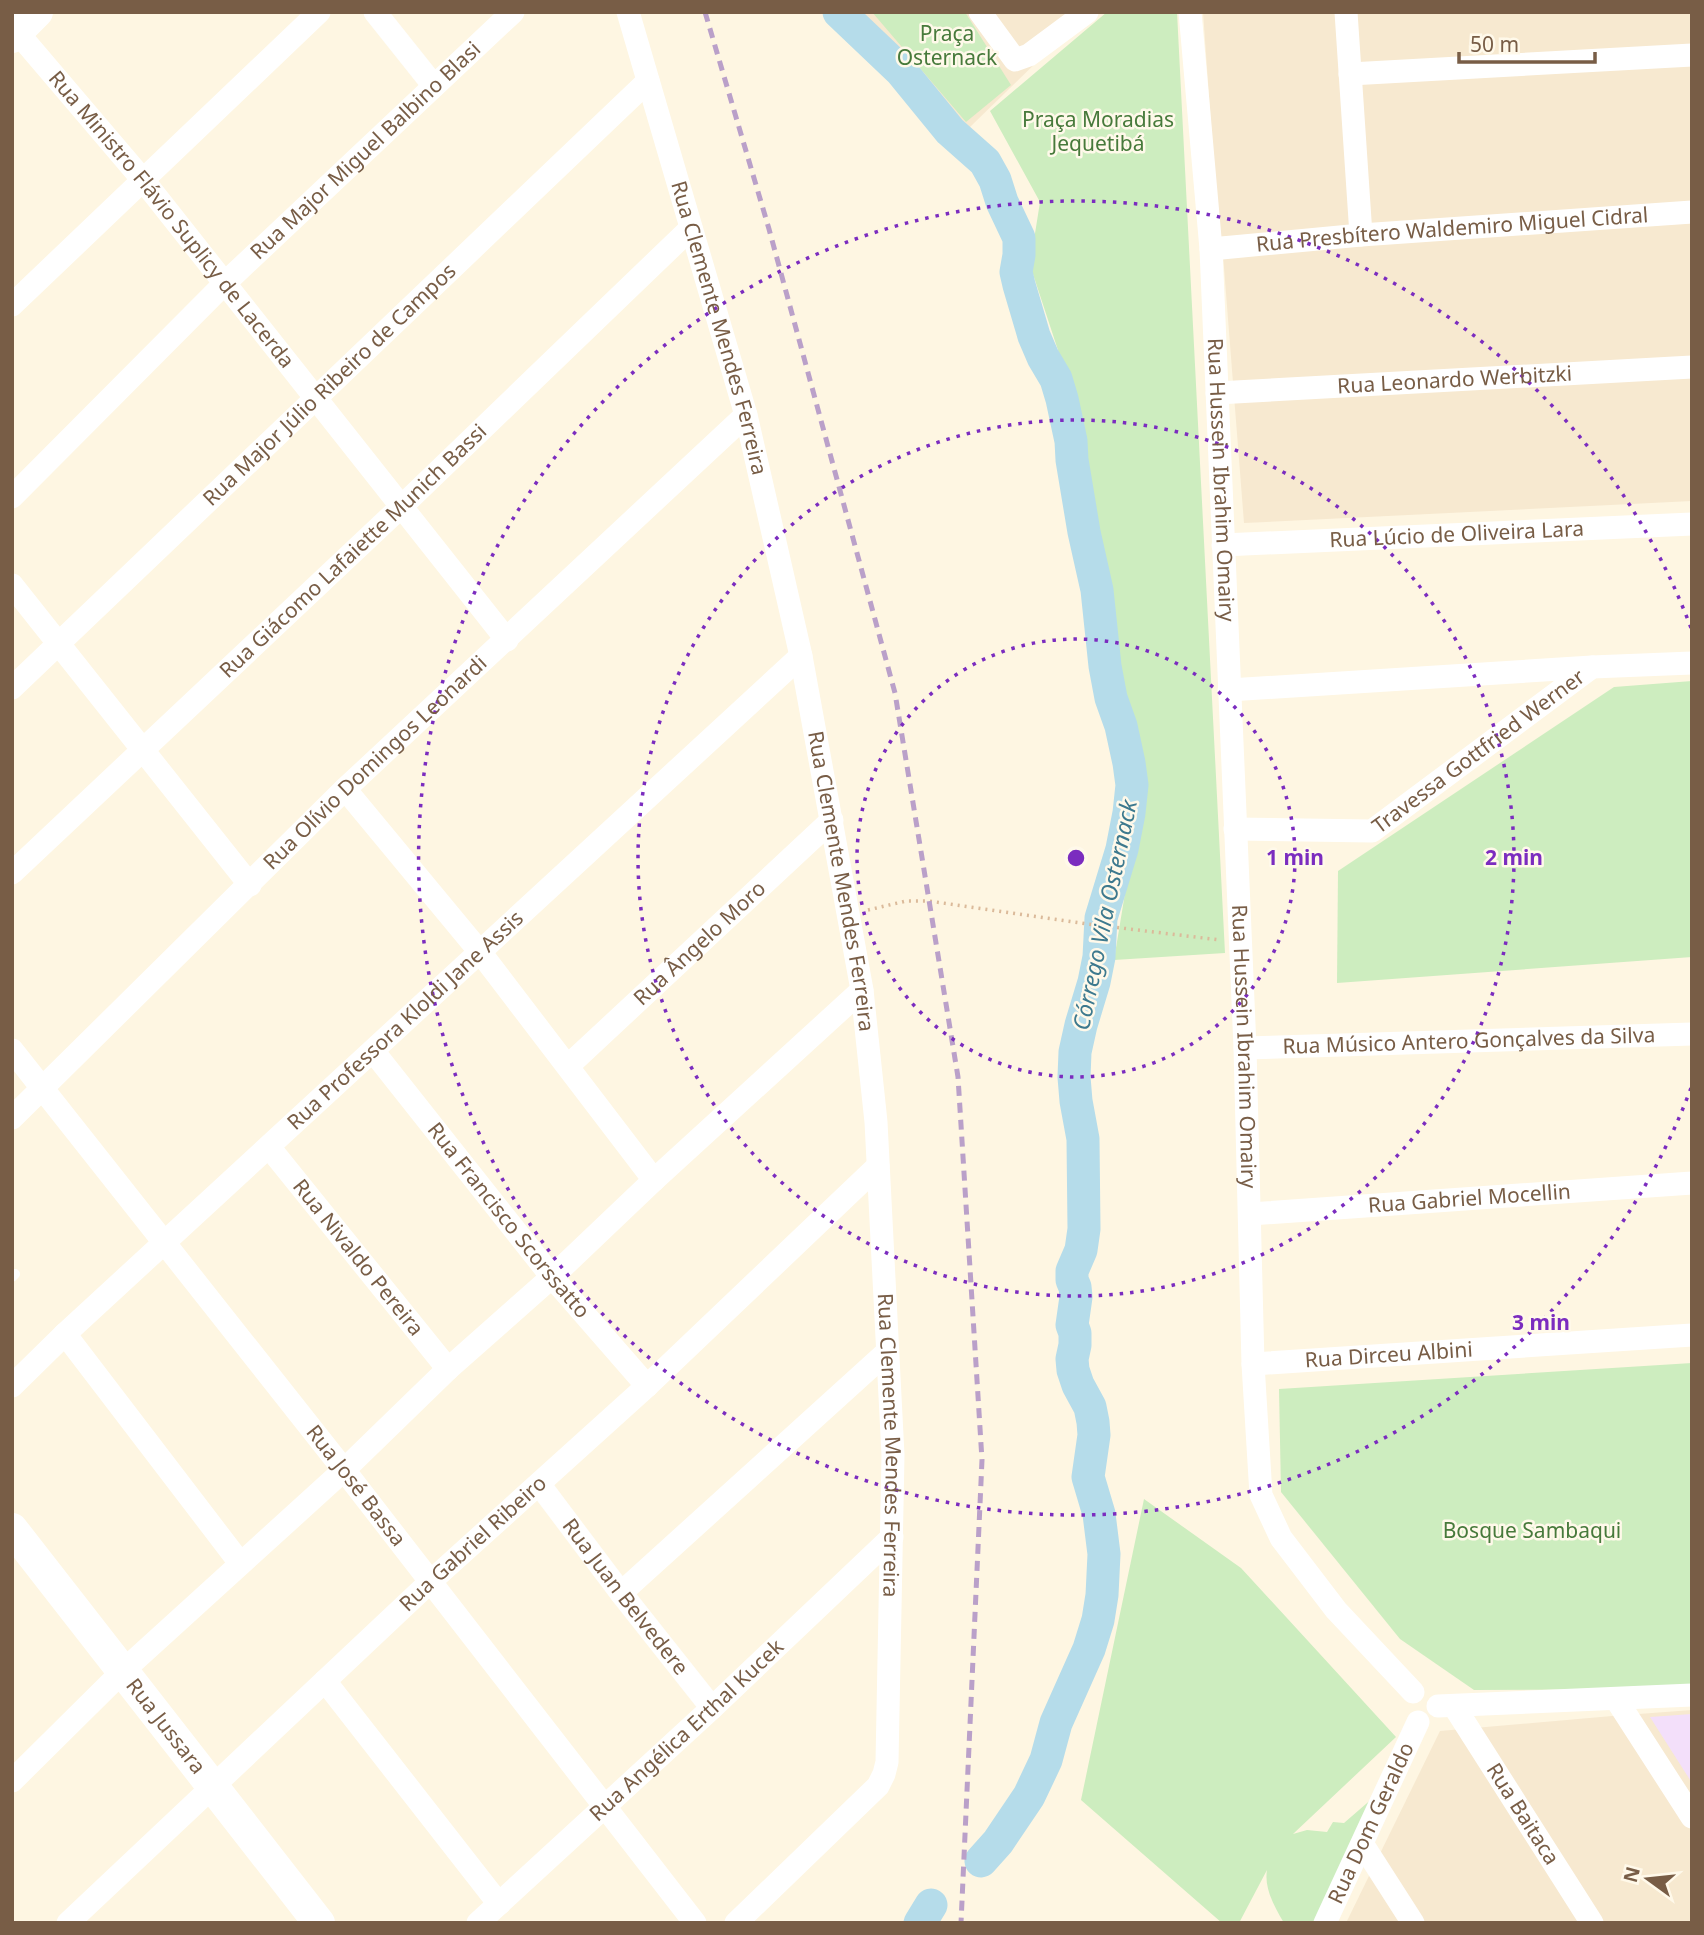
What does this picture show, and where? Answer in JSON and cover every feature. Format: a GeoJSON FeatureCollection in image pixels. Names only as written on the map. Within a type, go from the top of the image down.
{"type":"FeatureCollection","features":[{"type":"Feature","properties":{"kind":"street"},"geometry":{"type":"LineString","coordinates":[[12,305],[319,12]]}},
{"type":"Feature","properties":{"kind":"street"},"geometry":{"type":"LineString","coordinates":[[376,12],[434,86]]}},
{"type":"Feature","properties":{"kind":"street","name":"Rua Major Miguel Balbino Blasi"},"geometry":{"type":"LineString","coordinates":[[12,496],[225,283],[513,12]]}},
{"type":"Feature","properties":{"kind":"street","name":"Rua Clemente Mendes Ferreira"},"geometry":{"type":"LineString","coordinates":[[628,12],[746,415],[801,656],[862,990],[876,1122],[893,1455],[887,1762],[878,1786],[737,1923]]}},
{"type":"Feature","properties":{"kind":"street"},"geometry":{"type":"LineString","coordinates":[[980,12],[1015,60],[1029,55],[1087,12]]}},
{"type":"Feature","properties":{"kind":"street","name":"Rua Hussein Ibrahim Omairy"},"geometry":{"type":"LineString","coordinates":[[1190,12],[1211,249],[1245,1048],[1253,1364],[1261,1495],[1281,1538],[1336,1610],[1413,1692]]}},
{"type":"Feature","properties":{"kind":"street"},"geometry":{"type":"LineString","coordinates":[[1346,12],[1361,235]]}},
{"type":"Feature","properties":{"kind":"street","name":"Rua Ministro Flávio Suplicy de Lacerda"},"geometry":{"type":"LineString","coordinates":[[22,27],[507,640]]}},
{"type":"Feature","properties":{"kind":"street"},"geometry":{"type":"LineString","coordinates":[[1350,74],[1692,55]]}},
{"type":"Feature","properties":{"kind":"street","name":"Rua Major Júlio Ribeiro de Campos"},"geometry":{"type":"LineString","coordinates":[[12,688],[648,80]]}},
{"type":"Feature","properties":{"kind":"street","name":"Rua Presbítero Waldemiro Miguel Cidral"},"geometry":{"type":"LineString","coordinates":[[1211,249],[1361,235],[1692,212]]}},
{"type":"Feature","properties":{"kind":"street","name":"Rua Giácomo Lafaiette Munich Bassi"},"geometry":{"type":"LineString","coordinates":[[12,873],[402,506],[691,228]]}},
{"type":"Feature","properties":{"kind":"street","name":"Rua Leonardo Werbitzki"},"geometry":{"type":"LineString","coordinates":[[1217,393],[1692,366]]}},
{"type":"Feature","properties":{"kind":"street","name":"Rua Olívio Domingos Leonardi"},"geometry":{"type":"LineString","coordinates":[[12,1118],[345,789],[746,415]]}},
{"type":"Feature","properties":{"kind":"street","name":"Rua Lúcio de Oliveira Lara"},"geometry":{"type":"LineString","coordinates":[[1223,545],[1692,524]]}},
{"type":"Feature","properties":{"kind":"street"},"geometry":{"type":"LineString","coordinates":[[12,585],[250,885]]}},
{"type":"Feature","properties":{"kind":"street","name":"Rua Professora Kloldi Jane Assis"},"geometry":{"type":"LineString","coordinates":[[12,1386],[65,1334],[801,656]]}},
{"type":"Feature","properties":{"kind":"street"},"geometry":{"type":"LineString","coordinates":[[1229,690],[1692,663]]}},
{"type":"Feature","properties":{"kind":"street","name":"Travessa Gottfried Werner"},"geometry":{"type":"LineString","coordinates":[[1235,829],[1372,831],[1592,667]]}},
{"type":"Feature","properties":{"kind":"street"},"geometry":{"type":"LineString","coordinates":[[345,789],[480,952],[654,1180]]}},
{"type":"Feature","properties":{"kind":"street","name":"Rua Ângelo Moro"},"geometry":{"type":"LineString","coordinates":[[568,1066],[832,820]]}},
{"type":"Feature","properties":{"kind":"street"},"geometry":{"type":"LineString","coordinates":[[12,1781],[124,1670],[344,1469],[447,1369],[552,1277],[862,990]]}},
{"type":"Feature","properties":{"kind":"street","name":"Rua Músico Antero Gonçalves da Silva"},"geometry":{"type":"LineString","coordinates":[[1245,1048],[1692,1034]]}},
{"type":"Feature","properties":{"kind":"street","name":"Rua José Bassa"},"geometry":{"type":"LineString","coordinates":[[12,1050],[344,1469],[695,1923]]}},
{"type":"Feature","properties":{"kind":"street","name":"Rua Francisco Scorssatto"},"geometry":{"type":"LineString","coordinates":[[373,1051],[552,1277],[647,1386]]}},
{"type":"Feature","properties":{"kind":"street","name":"Rua Nivaldo Pereira"},"geometry":{"type":"LineString","coordinates":[[269,1147],[447,1369]]}},
{"type":"Feature","properties":{"kind":"street","name":"Rua Gabriel Ribeiro"},"geometry":{"type":"LineString","coordinates":[[82,1918],[213,1786],[430,1582],[647,1386],[878,1166]]}},
{"type":"Feature","properties":{"kind":"street","name":"Rua Gabriel Mocellin"},"geometry":{"type":"LineString","coordinates":[[1250,1213],[1692,1183]]}},
{"type":"Feature","properties":{"kind":"street"},"geometry":{"type":"LineString","coordinates":[[65,1334],[240,1563]]}},
{"type":"Feature","properties":{"kind":"street","name":"Rua Dirceu Albini"},"geometry":{"type":"LineString","coordinates":[[1253,1364],[1692,1335]]}},
{"type":"Feature","properties":{"kind":"street"},"geometry":{"type":"LineString","coordinates":[[621,1593],[887,1352]]}},
{"type":"Feature","properties":{"kind":"street","name":"Rua Juan Belvedere"},"geometry":{"type":"LineString","coordinates":[[538,1484],[712,1708]]}},
{"type":"Feature","properties":{"kind":"street","name":"Rua Jussara"},"geometry":{"type":"LineString","coordinates":[[12,1529],[319,1923]]}},
{"type":"Feature","properties":{"kind":"street","name":"Rua Angélica Erthal Kucek"},"geometry":{"type":"LineString","coordinates":[[478,1923],[712,1708],[892,1537]]}},
{"type":"Feature","properties":{"kind":"street"},"geometry":{"type":"LineString","coordinates":[[325,1681],[499,1904]]}},
{"type":"Feature","properties":{"kind":"street"},"geometry":{"type":"LineString","coordinates":[[1446,1706],[1424,1722],[1418,1722],[1406,1712],[1406,1700],[1418,1690],[1429,1692],[1446,1706],[1692,1695]]}},
{"type":"Feature","properties":{"kind":"street"},"geometry":{"type":"LineString","coordinates":[[1616,1699],[1692,1816]]}},
{"type":"Feature","properties":{"kind":"street","name":"Rua Baitaca"},"geometry":{"type":"LineString","coordinates":[[1446,1706],[1592,1923]]}},
{"type":"Feature","properties":{"kind":"street","name":"Rua Dom Geraldo"},"geometry":{"type":"LineString","coordinates":[[1325,1923],[1418,1722]]}},
{"type":"Feature","properties":{"kind":"street"},"geometry":{"type":"LineString","coordinates":[[1363,1845],[1413,1923]]}},
{"type":"Feature","properties":{"kind":"path"},"geometry":{"type":"LineString","coordinates":[[849,915],[906,901],[929,901],[1239,942]]}},
{"type":"Feature","properties":{"kind":"shaded area"},"geometry":{"type":"Polygon","coordinates":[[[863,12],[1088,12],[968,129],[863,12]]]}},
{"type":"Feature","properties":{"kind":"shaded area"},"geometry":{"type":"Polygon","coordinates":[[[1203,12],[1692,12],[1692,203],[1219,237],[1203,12]]]}},
{"type":"Feature","properties":{"kind":"shaded area"},"geometry":{"type":"Polygon","coordinates":[[[1692,223],[1692,501],[1244,523],[1223,255],[1692,223]]]}},
{"type":"Feature","properties":{"kind":"shaded area"},"geometry":{"type":"Polygon","coordinates":[[[1692,1710],[1692,1923],[1346,1923],[1440,1731],[1692,1710]]]}},
{"type":"Feature","properties":{"kind":"shaded area"},"geometry":{"type":"Polygon","coordinates":[[[1692,1714],[1692,1783],[1650,1717],[1692,1714]]]}},
{"type":"Feature","properties":{"kind":"green space","name":"Praça Osternack"},"geometry":{"type":"Polygon","coordinates":[[[872,12],[965,12],[1011,85],[966,122],[872,12]]]}},
{"type":"Feature","properties":{"kind":"green space","name":"Praça Moradias Jequetibá"},"geometry":{"type":"Polygon","coordinates":[[[1107,12],[1177,12],[1225,953],[1114,960],[1143,784],[1114,655],[1075,402],[1030,265],[1040,202],[990,111],[1107,12]]]}},
{"type":"Feature","properties":{"kind":"green space"},"geometry":{"type":"Polygon","coordinates":[[[1692,681],[1692,957],[1337,983],[1338,871],[1614,687],[1692,681]]]}},
{"type":"Feature","properties":{"kind":"green space","name":"Bosque Sambaqui"},"geometry":{"type":"Polygon","coordinates":[[[1692,1363],[1692,1689],[1474,1690],[1400,1639],[1281,1492],[1279,1389],[1692,1363]]]}},
{"type":"Feature","properties":{"kind":"green space"},"geometry":{"type":"Polygon","coordinates":[[[1144,1499],[1241,1568],[1396,1737],[1293,1834],[1307,1830],[1327,1832],[1333,1822],[1344,1823],[1374,1797],[1315,1923],[1284,1923],[1268,1890],[1267,1870],[1239,1923],[1222,1923],[1081,1800],[1144,1499]]]}},
{"type":"Feature","properties":{"kind":"waterway","name":"Córrego Vila Osternack"},"geometry":{"type":"LineString","coordinates":[[839,12],[901,71],[950,131],[985,162],[1019,238],[1016,272],[1019,285],[1034,336],[1056,379],[1071,441],[1084,532],[1097,590],[1105,666],[1111,698],[1121,726],[1132,785],[1122,849],[1101,918],[1099,957],[1075,1052],[1074,1077],[1083,1139],[1084,1229],[1081,1250],[1072,1271],[1076,1297],[1072,1325],[1075,1333],[1072,1359],[1073,1370],[1090,1407],[1093,1422],[1094,1435],[1088,1477],[1099,1514],[1104,1554],[1102,1595],[1089,1649],[1056,1723],[1046,1760],[1029,1796],[998,1842],[981,1861]]}},
{"type":"Feature","properties":{"kind":"waterway","name":"Córrego Vila Osternack"},"geometry":{"type":"LineString","coordinates":[[920,1923],[931,1905]]}},
{"type":"Feature","properties":{"kind":"railway"},"geometry":{"type":"LineString","coordinates":[[705,12],[769,229],[895,693],[958,1077],[982,1460],[961,1923]]}}]}
